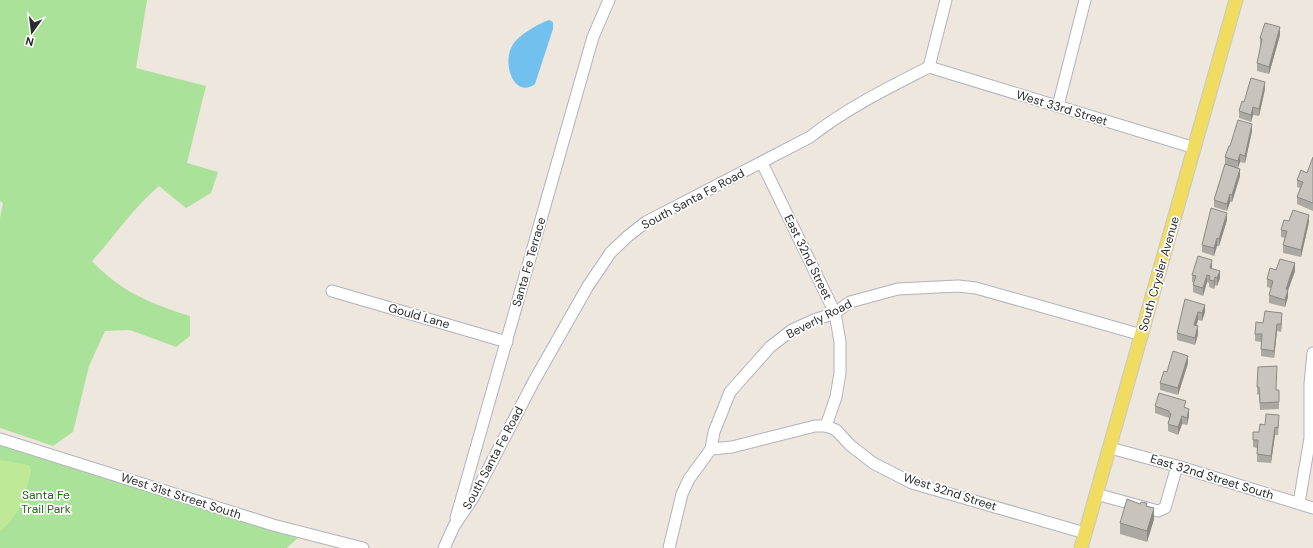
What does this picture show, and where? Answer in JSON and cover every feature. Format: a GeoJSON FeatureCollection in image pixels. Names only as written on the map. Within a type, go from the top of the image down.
{"type":"FeatureCollection","features":[{"type":"Feature","properties":{"kind":"main road","name":"South Crysler Avenue"},"geometry":{"type":"LineString","coordinates":[[1081,548],[1236,0]]}},
{"type":"Feature","properties":{"kind":"street","name":"Santa Fe Terrace"},"geometry":{"type":"LineString","coordinates":[[454,526],[593,38],[609,0]]}},
{"type":"Feature","properties":{"kind":"street"},"geometry":{"type":"LineString","coordinates":[[929,67],[946,0]]}},
{"type":"Feature","properties":{"kind":"street"},"geometry":{"type":"LineString","coordinates":[[1058,106],[1085,0]]}},
{"type":"Feature","properties":{"kind":"street","name":"West 33rd Street"},"geometry":{"type":"LineString","coordinates":[[929,67],[1195,148]]}},
{"type":"Feature","properties":{"kind":"street","name":"South Santa Fe Road"},"geometry":{"type":"LineString","coordinates":[[444,548],[454,526],[473,498],[531,387],[580,300],[611,252],[646,222],[810,138],[833,120],[856,105],[929,67]]}},
{"type":"Feature","properties":{"kind":"street","name":"East 32nd Street"},"geometry":{"type":"LineString","coordinates":[[762,163],[835,313],[840,342],[840,373],[836,397],[826,426]]}},
{"type":"Feature","properties":{"kind":"street","name":"Beverly Road"},"geometry":{"type":"LineString","coordinates":[[668,548],[682,494],[689,479],[710,449],[714,432],[730,392],[770,347],[792,330],[814,320],[835,313],[850,302],[898,289],[930,286],[958,286],[976,288],[1142,335]]}},
{"type":"Feature","properties":{"kind":"street","name":"Gould Lane"},"geometry":{"type":"LineString","coordinates":[[332,291],[507,342]]}},
{"type":"Feature","properties":{"kind":"street"},"geometry":{"type":"LineString","coordinates":[[1299,504],[1310,438],[1310,384],[1313,353]]}},
{"type":"Feature","properties":{"kind":"street"},"geometry":{"type":"LineString","coordinates":[[710,449],[732,447],[815,426],[826,426]]}},
{"type":"Feature","properties":{"kind":"street","name":"West 32nd Street"},"geometry":{"type":"LineString","coordinates":[[826,426],[836,430],[850,445],[873,463],[912,483],[1085,533]]}},
{"type":"Feature","properties":{"kind":"street","name":"West 31st Street South"},"geometry":{"type":"LineString","coordinates":[[0,439],[273,525],[363,548]]}},
{"type":"Feature","properties":{"kind":"street","name":"East 32nd Street South"},"geometry":{"type":"LineString","coordinates":[[1110,448],[1177,466],[1313,508]]}},
{"type":"Feature","properties":{"kind":"street"},"geometry":{"type":"LineString","coordinates":[[1096,494],[1158,511],[1161,510],[1165,508],[1177,466]]}},
{"type":"Feature","properties":{"kind":"green space"},"geometry":{"type":"Polygon","coordinates":[[[0,0],[147,0],[136,68],[206,86],[187,163],[218,172],[211,193],[186,208],[159,186],[132,213],[92,261],[114,281],[137,295],[162,307],[190,316],[190,336],[176,347],[130,330],[105,331],[89,366],[73,432],[53,446],[0,428],[0,218],[3,203],[0,201],[0,0]]]}},
{"type":"Feature","properties":{"kind":"green space","name":"Santa Fe Trail Park"},"geometry":{"type":"Polygon","coordinates":[[[0,439],[303,533],[287,548],[0,548],[0,439]]]}},
{"type":"Feature","properties":{"kind":"green space"},"geometry":{"type":"Polygon","coordinates":[[[0,460],[29,465],[31,470],[21,504],[13,518],[0,531],[0,460]]]}},
{"type":"Feature","properties":{"kind":"water"},"geometry":{"type":"Polygon","coordinates":[[[549,20],[553,22],[553,29],[535,84],[528,87],[521,87],[516,83],[509,70],[509,53],[512,46],[523,34],[539,24],[549,20]]]}},
{"type":"Feature","properties":{"kind":"building"},"geometry":{"type":"Polygon","coordinates":[[[1265,23],[1280,27],[1269,67],[1257,63],[1262,39],[1260,38],[1265,23]]]}},
{"type":"Feature","properties":{"kind":"building"},"geometry":{"type":"Polygon","coordinates":[[[1251,78],[1265,82],[1259,109],[1253,107],[1251,115],[1239,111],[1242,101],[1244,102],[1251,78]]]}},
{"type":"Feature","properties":{"kind":"building"},"geometry":{"type":"Polygon","coordinates":[[[1238,120],[1252,124],[1245,156],[1240,154],[1238,161],[1225,157],[1238,120]]]}},
{"type":"Feature","properties":{"kind":"building"},"geometry":{"type":"Polygon","coordinates":[[[1313,157],[1313,203],[1297,197],[1303,182],[1297,180],[1301,170],[1307,173],[1313,157]]]}},
{"type":"Feature","properties":{"kind":"building"},"geometry":{"type":"Polygon","coordinates":[[[1225,164],[1240,169],[1232,195],[1230,194],[1227,204],[1214,200],[1225,164]]]}},
{"type":"Feature","properties":{"kind":"building"},"geometry":{"type":"Polygon","coordinates":[[[1211,208],[1227,213],[1219,239],[1217,238],[1214,248],[1202,245],[1211,208]]]}},
{"type":"Feature","properties":{"kind":"building"},"geometry":{"type":"Polygon","coordinates":[[[1293,210],[1309,215],[1301,250],[1283,245],[1287,231],[1281,230],[1284,220],[1289,221],[1293,210]]]}},
{"type":"Feature","properties":{"kind":"building"},"geometry":{"type":"Polygon","coordinates":[[[1198,256],[1212,260],[1210,268],[1220,271],[1217,278],[1215,277],[1214,281],[1209,280],[1210,276],[1207,275],[1203,288],[1193,285],[1196,276],[1192,275],[1198,256]]]}},
{"type":"Feature","properties":{"kind":"building"},"geometry":{"type":"Polygon","coordinates":[[[1280,259],[1295,263],[1286,289],[1288,290],[1285,300],[1269,295],[1273,281],[1267,279],[1270,268],[1276,270],[1280,259]]]}},
{"type":"Feature","properties":{"kind":"building"},"geometry":{"type":"Polygon","coordinates":[[[1185,299],[1205,305],[1202,313],[1198,312],[1194,325],[1198,326],[1195,338],[1177,333],[1185,299]]]}},
{"type":"Feature","properties":{"kind":"building"},"geometry":{"type":"Polygon","coordinates":[[[1265,311],[1282,313],[1281,324],[1277,324],[1274,351],[1261,349],[1262,334],[1255,334],[1256,322],[1263,323],[1265,311]]]}},
{"type":"Feature","properties":{"kind":"building"},"geometry":{"type":"Polygon","coordinates":[[[1173,351],[1188,356],[1178,388],[1160,383],[1164,371],[1167,372],[1173,351]]]}},
{"type":"Feature","properties":{"kind":"building"},"geometry":{"type":"Polygon","coordinates":[[[1277,366],[1276,390],[1279,390],[1279,402],[1260,403],[1259,387],[1257,387],[1258,367],[1277,366]]]}},
{"type":"Feature","properties":{"kind":"building"},"geometry":{"type":"Polygon","coordinates":[[[1159,393],[1186,401],[1184,407],[1189,409],[1187,418],[1182,416],[1178,427],[1168,424],[1171,414],[1169,411],[1155,406],[1159,393]]]}},
{"type":"Feature","properties":{"kind":"building"},"geometry":{"type":"Polygon","coordinates":[[[1266,414],[1279,415],[1278,428],[1275,427],[1271,456],[1257,454],[1258,440],[1253,440],[1253,432],[1259,432],[1260,424],[1265,425],[1266,414]]]}},
{"type":"Feature","properties":{"kind":"building"},"geometry":{"type":"Polygon","coordinates":[[[1127,499],[1140,504],[1141,502],[1147,503],[1146,506],[1154,508],[1147,531],[1120,523],[1127,499]]]}}]}
